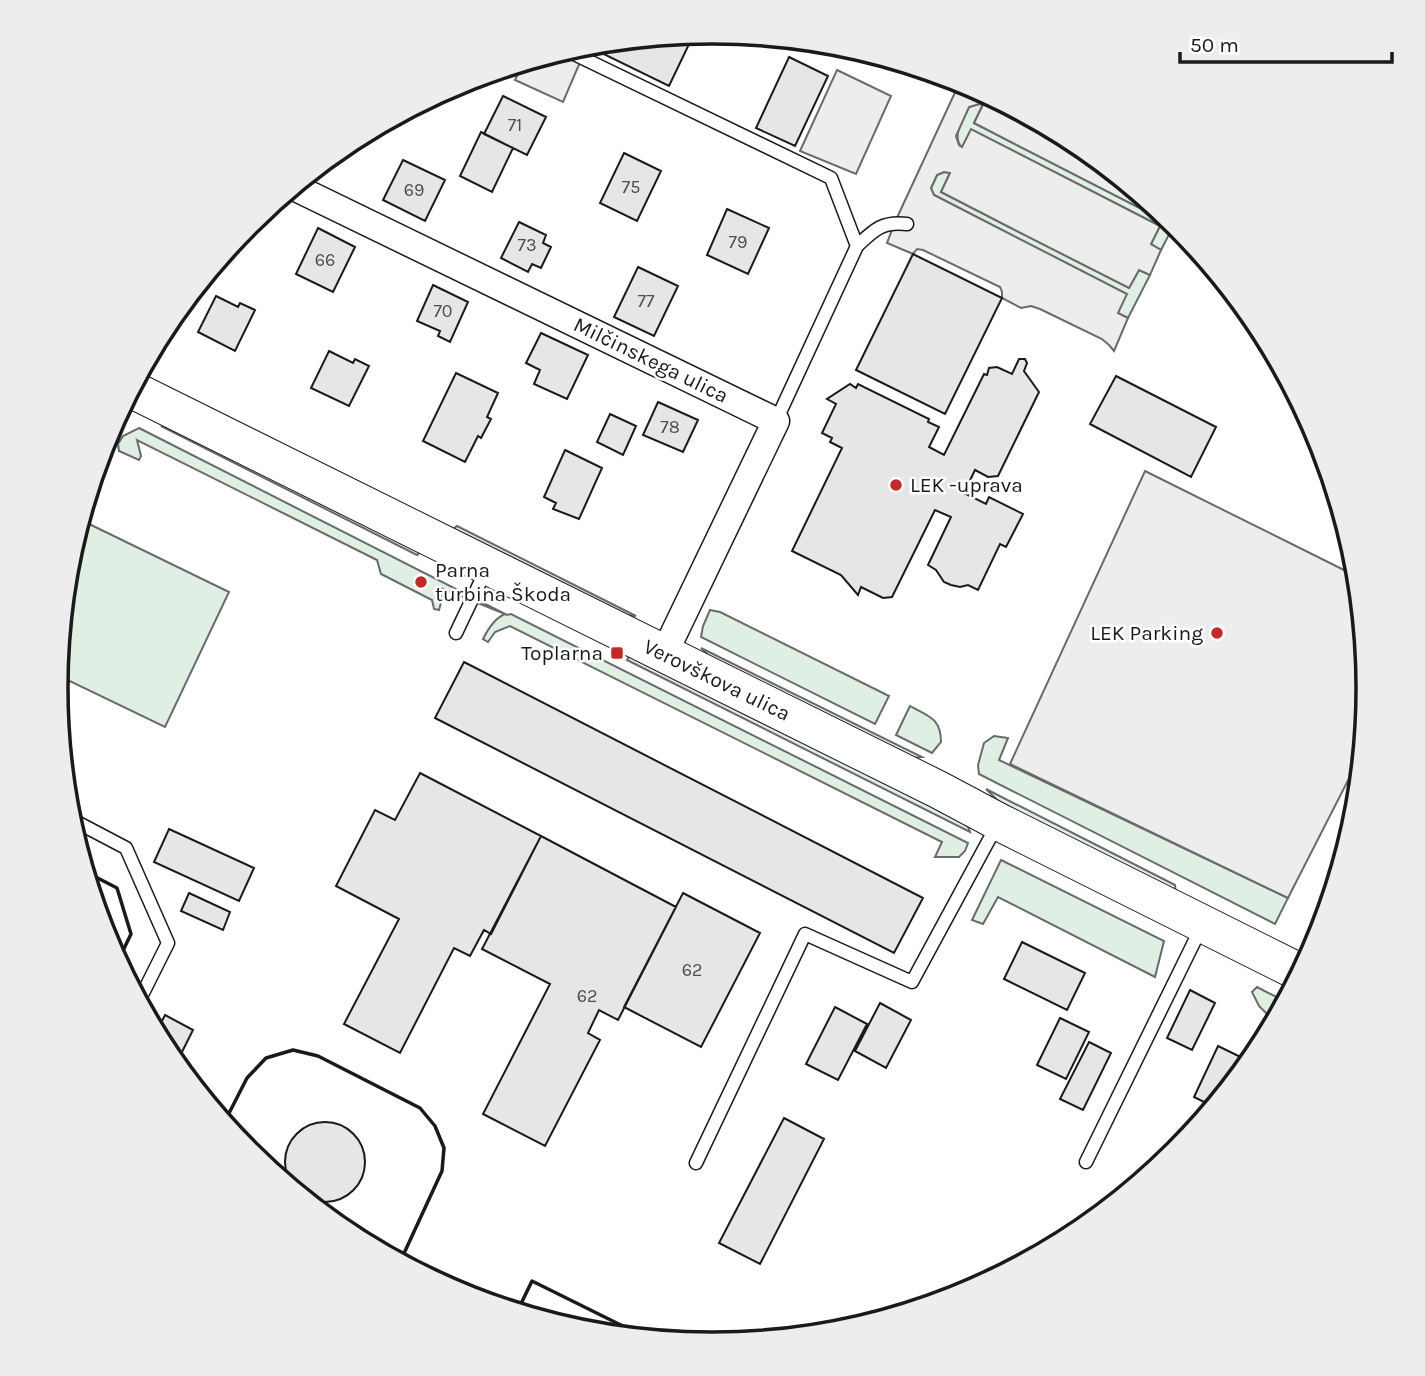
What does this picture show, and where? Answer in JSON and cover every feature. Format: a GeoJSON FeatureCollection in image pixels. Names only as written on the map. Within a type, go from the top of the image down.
{"type":"FeatureCollection","features":[{"type":"Feature","properties":{"kind":"street","name":"Milčinskega ulica"},"geometry":{"type":"LineString","coordinates":[[303,191],[776,421]]}},
{"type":"Feature","properties":{"kind":"street","name":"Verovškova ulica"},"geometry":{"type":"LineString","coordinates":[[140,394],[1292,969]]}},
{"type":"Feature","properties":{"kind":"street"},"geometry":{"type":"LineString","coordinates":[[664,654],[776,421]]}},
{"type":"Feature","properties":{"kind":"lane"},"geometry":{"type":"LineString","coordinates":[[581,57],[831,178],[857,246]]}},
{"type":"Feature","properties":{"kind":"lane"},"geometry":{"type":"LineString","coordinates":[[776,421],[857,246],[876,228],[895,222],[907,224]]}},
{"type":"Feature","properties":{"kind":"lane"},"geometry":{"type":"LineString","coordinates":[[456,633],[488,566]]}},
{"type":"Feature","properties":{"kind":"lane"},"geometry":{"type":"LineString","coordinates":[[696,1163],[805,934],[912,982],[999,822]]}},
{"type":"Feature","properties":{"kind":"lane"},"geometry":{"type":"LineString","coordinates":[[84,826],[126,848],[169,943],[144,990]]}},
{"type":"Feature","properties":{"kind":"lane"},"geometry":{"type":"LineString","coordinates":[[1086,1162],[1203,924]]}},
{"type":"Feature","properties":{"kind":"green space"},"geometry":{"type":"Polygon","coordinates":[[[983,104],[974,123],[1144,210],[1170,234],[1161,250],[1151,244],[1160,226],[972,130],[962,148],[958,133],[969,107],[983,104]]]}},
{"type":"Feature","properties":{"kind":"green space"},"geometry":{"type":"Polygon","coordinates":[[[950,173],[941,192],[1129,288],[1139,270],[1150,275],[1128,318],[1117,313],[1126,294],[932,194],[931,188],[937,175],[950,173]]]}},
{"type":"Feature","properties":{"kind":"green space"},"geometry":{"type":"Polygon","coordinates":[[[161,426],[172,427],[422,551],[417,555],[161,426]]]}},
{"type":"Feature","properties":{"kind":"green space"},"geometry":{"type":"Polygon","coordinates":[[[139,428],[507,615],[511,614],[968,843],[965,851],[959,857],[935,857],[942,842],[510,626],[495,632],[488,642],[483,639],[487,631],[505,614],[441,588],[439,610],[434,609],[432,600],[381,574],[377,560],[137,440],[141,456],[139,460],[119,451],[118,444],[123,436],[139,428]]]}},
{"type":"Feature","properties":{"kind":"green space"},"geometry":{"type":"Polygon","coordinates":[[[89,524],[229,592],[165,727],[68,680],[74,604],[89,524]]]}},
{"type":"Feature","properties":{"kind":"green space"},"geometry":{"type":"Polygon","coordinates":[[[457,526],[636,616],[617,615],[449,532],[457,526]]]}},
{"type":"Feature","properties":{"kind":"green space"},"geometry":{"type":"Polygon","coordinates":[[[710,610],[720,612],[889,696],[875,724],[701,637],[710,610]]]}},
{"type":"Feature","properties":{"kind":"green space"},"geometry":{"type":"Polygon","coordinates":[[[701,648],[922,757],[911,758],[711,658],[701,648]]]}},
{"type":"Feature","properties":{"kind":"green space"},"geometry":{"type":"Polygon","coordinates":[[[630,655],[967,824],[970,832],[627,660],[630,655]]]}},
{"type":"Feature","properties":{"kind":"green space"},"geometry":{"type":"Polygon","coordinates":[[[910,706],[928,715],[939,728],[941,742],[932,753],[896,735],[910,706]]]}},
{"type":"Feature","properties":{"kind":"green space"},"geometry":{"type":"Polygon","coordinates":[[[994,736],[1008,738],[999,760],[1288,898],[1275,924],[979,774],[978,765],[984,743],[994,736]]]}},
{"type":"Feature","properties":{"kind":"green space"},"geometry":{"type":"Polygon","coordinates":[[[986,789],[1175,885],[1176,894],[1004,807],[986,789]]]}},
{"type":"Feature","properties":{"kind":"green space"},"geometry":{"type":"Polygon","coordinates":[[[1001,860],[1164,941],[1155,977],[998,897],[983,924],[972,920],[1001,860]]]}},
{"type":"Feature","properties":{"kind":"green space"},"geometry":{"type":"Polygon","coordinates":[[[1257,987],[1277,997],[1267,1014],[1259,1006],[1252,992],[1257,987]]]}},
{"type":"Feature","properties":{"kind":"shaded area"},"geometry":{"type":"Polygon","coordinates":[[[582,57],[563,102],[515,80],[518,74],[582,57]]]}},
{"type":"Feature","properties":{"kind":"shaded area"},"geometry":{"type":"Polygon","coordinates":[[[837,70],[891,96],[856,174],[800,151],[837,70]]]}},
{"type":"Feature","properties":{"kind":"shaded area"},"geometry":{"type":"Polygon","coordinates":[[[955,92],[1035,130],[1070,152],[1144,210],[974,123],[983,105],[969,107],[956,136],[959,145],[962,147],[971,129],[1160,226],[1151,244],[1161,250],[1150,275],[1139,270],[1129,288],[941,192],[950,173],[937,175],[931,188],[934,195],[1127,294],[1118,313],[1128,318],[1114,351],[1102,339],[1040,309],[1031,306],[1021,308],[1002,298],[1000,287],[923,250],[917,249],[913,254],[887,243],[955,92]]]}},
{"type":"Feature","properties":{"kind":"shaded area","name":"LEK Parking"},"geometry":{"type":"Polygon","coordinates":[[[1145,471],[1345,571],[1351,604],[1357,688],[1350,776],[1288,898],[1010,764],[1145,471]]]}},
{"type":"Feature","properties":{"kind":"building"},"geometry":{"type":"Polygon","coordinates":[[[689,45],[669,86],[602,53],[689,45]]]}},
{"type":"Feature","properties":{"kind":"building"},"geometry":{"type":"Polygon","coordinates":[[[789,57],[828,76],[795,146],[756,128],[789,57]]]}},
{"type":"Feature","properties":{"kind":"building"},"geometry":{"type":"Polygon","coordinates":[[[503,96],[546,117],[527,155],[484,134],[503,96]]]}},
{"type":"Feature","properties":{"kind":"building"},"geometry":{"type":"Polygon","coordinates":[[[481,132],[513,148],[492,192],[460,176],[481,132]]]}},
{"type":"Feature","properties":{"kind":"building"},"geometry":{"type":"Polygon","coordinates":[[[624,153],[661,171],[637,221],[600,203],[624,153]]]}},
{"type":"Feature","properties":{"kind":"building"},"geometry":{"type":"Polygon","coordinates":[[[403,160],[445,180],[425,221],[383,200],[403,160]]]}},
{"type":"Feature","properties":{"kind":"building"},"geometry":{"type":"Polygon","coordinates":[[[727,209],[769,228],[748,274],[707,255],[727,209]]]}},
{"type":"Feature","properties":{"kind":"building"},"geometry":{"type":"Polygon","coordinates":[[[519,222],[546,235],[543,243],[551,247],[541,268],[532,264],[528,272],[501,258],[519,222]]]}},
{"type":"Feature","properties":{"kind":"building"},"geometry":{"type":"Polygon","coordinates":[[[318,228],[355,247],[333,292],[296,274],[318,228]]]}},
{"type":"Feature","properties":{"kind":"building"},"geometry":{"type":"Polygon","coordinates":[[[913,254],[1002,298],[945,414],[856,370],[913,254]]]}},
{"type":"Feature","properties":{"kind":"building"},"geometry":{"type":"Polygon","coordinates":[[[638,267],[678,286],[654,336],[614,317],[638,267]]]}},
{"type":"Feature","properties":{"kind":"building"},"geometry":{"type":"Polygon","coordinates":[[[433,285],[468,302],[450,342],[438,336],[440,331],[417,321],[433,285]]]}},
{"type":"Feature","properties":{"kind":"building"},"geometry":{"type":"Polygon","coordinates":[[[216,296],[238,307],[240,303],[255,310],[235,351],[198,332],[216,296]]]}},
{"type":"Feature","properties":{"kind":"building"},"geometry":{"type":"Polygon","coordinates":[[[541,333],[588,355],[567,399],[534,384],[540,370],[526,363],[541,333]]]}},
{"type":"Feature","properties":{"kind":"building"},"geometry":{"type":"Polygon","coordinates":[[[329,351],[353,363],[355,359],[369,366],[349,406],[311,388],[329,351]]]}},
{"type":"Feature","properties":{"kind":"building","name":"LEK -uprava"},"geometry":{"type":"Polygon","coordinates":[[[1019,359],[1025,359],[1027,363],[1024,371],[1039,392],[998,476],[988,477],[975,470],[964,493],[986,504],[989,497],[1023,514],[1006,547],[1000,544],[978,590],[968,585],[960,587],[944,582],[936,570],[928,565],[951,517],[935,510],[892,597],[883,598],[861,587],[858,595],[841,575],[792,551],[842,448],[830,442],[832,438],[822,433],[836,404],[827,399],[850,384],[856,388],[858,384],[929,419],[928,422],[939,427],[929,447],[944,455],[984,374],[987,375],[989,368],[997,367],[1012,374],[1019,359]]]}},
{"type":"Feature","properties":{"kind":"building"},"geometry":{"type":"Polygon","coordinates":[[[456,373],[498,393],[487,417],[491,419],[481,438],[478,436],[465,462],[423,441],[456,373]]]}},
{"type":"Feature","properties":{"kind":"building"},"geometry":{"type":"Polygon","coordinates":[[[1116,376],[1216,427],[1191,477],[1090,424],[1116,376]]]}},
{"type":"Feature","properties":{"kind":"building"},"geometry":{"type":"Polygon","coordinates":[[[658,402],[698,420],[683,452],[643,435],[658,402]]]}},
{"type":"Feature","properties":{"kind":"building"},"geometry":{"type":"Polygon","coordinates":[[[610,414],[636,426],[623,455],[597,442],[610,414]]]}},
{"type":"Feature","properties":{"kind":"building"},"geometry":{"type":"Polygon","coordinates":[[[565,450],[602,468],[579,519],[553,509],[556,503],[544,497],[565,450]]]}},
{"type":"Feature","properties":{"kind":"building"},"geometry":{"type":"Polygon","coordinates":[[[464,662],[923,898],[894,953],[435,718],[464,662]]]}},
{"type":"Feature","properties":{"kind":"building"},"geometry":{"type":"Polygon","coordinates":[[[420,773],[541,836],[491,934],[484,930],[470,956],[454,948],[400,1053],[344,1024],[399,919],[336,886],[375,810],[395,820],[420,773]]]}},
{"type":"Feature","properties":{"kind":"building"},"geometry":{"type":"Polygon","coordinates":[[[169,829],[254,868],[239,901],[154,862],[169,829]]]}},
{"type":"Feature","properties":{"kind":"building"},"geometry":{"type":"Polygon","coordinates":[[[541,836],[676,907],[618,1020],[599,1010],[588,1033],[600,1040],[545,1146],[483,1114],[550,984],[482,949],[541,836]]]}},
{"type":"Feature","properties":{"kind":"building"},"geometry":{"type":"Polygon","coordinates":[[[189,893],[230,912],[223,930],[181,911],[189,893]]]}},
{"type":"Feature","properties":{"kind":"building"},"geometry":{"type":"Polygon","coordinates":[[[683,893],[760,933],[701,1047],[624,1007],[683,893]]]}},
{"type":"Feature","properties":{"kind":"building"},"geometry":{"type":"Polygon","coordinates":[[[1022,942],[1085,973],[1067,1010],[1004,979],[1022,942]]]}},
{"type":"Feature","properties":{"kind":"building"},"geometry":{"type":"Polygon","coordinates":[[[1190,990],[1215,1003],[1192,1050],[1167,1038],[1190,990]]]}},
{"type":"Feature","properties":{"kind":"building"},"geometry":{"type":"Polygon","coordinates":[[[880,1003],[911,1020],[886,1068],[855,1051],[880,1003]]]}},
{"type":"Feature","properties":{"kind":"building"},"geometry":{"type":"Polygon","coordinates":[[[835,1007],[867,1024],[838,1080],[806,1064],[835,1007]]]}},
{"type":"Feature","properties":{"kind":"building"},"geometry":{"type":"Polygon","coordinates":[[[165,1015],[193,1030],[182,1053],[177,1046],[162,1021],[165,1015]]]}},
{"type":"Feature","properties":{"kind":"building"},"geometry":{"type":"Polygon","coordinates":[[[1060,1018],[1089,1032],[1066,1079],[1037,1065],[1060,1018]]]}},
{"type":"Feature","properties":{"kind":"building"},"geometry":{"type":"Polygon","coordinates":[[[1089,1042],[1111,1053],[1083,1110],[1060,1099],[1089,1042]]]}},
{"type":"Feature","properties":{"kind":"building"},"geometry":{"type":"Polygon","coordinates":[[[1218,1046],[1240,1057],[1205,1103],[1194,1097],[1218,1046]]]}},
{"type":"Feature","properties":{"kind":"building"},"geometry":{"type":"Polygon","coordinates":[[[784,1118],[824,1139],[760,1264],[719,1243],[784,1118]]]}},
{"type":"Feature","properties":{"kind":"building"},"geometry":{"type":"Polygon","coordinates":[[[317,1123],[333,1123],[347,1129],[358,1140],[364,1154],[364,1170],[358,1184],[347,1195],[333,1201],[324,1202],[286,1170],[286,1154],[292,1140],[303,1129],[317,1123]]]}},
{"type":"Feature","properties":{"kind":"wall"},"geometry":{"type":"LineString","coordinates":[[97,878],[117,888],[131,934],[124,949]]}},
{"type":"Feature","properties":{"kind":"wall"},"geometry":{"type":"LineString","coordinates":[[229,1114],[247,1078],[266,1058],[293,1050],[318,1056],[420,1108],[435,1126],[444,1148],[442,1171],[404,1253]]}},
{"type":"Feature","properties":{"kind":"wall"},"geometry":{"type":"LineString","coordinates":[[521,1303],[532,1281],[623,1326]]}},
{"type":"Feature","properties":{"kind":"place","name":"LEK -uprava"},"geometry":{"type":"Point","coordinates":[896,485]}},
{"type":"Feature","properties":{"kind":"place","name":"Parna turbina Škoda"},"geometry":{"type":"Point","coordinates":[421,582]}},
{"type":"Feature","properties":{"kind":"place","name":"LEK Parking"},"geometry":{"type":"Point","coordinates":[1217,633]}},
{"type":"Feature","properties":{"kind":"place","name":"Toplarna"},"geometry":{"type":"Point","coordinates":[617,653]}}]}
